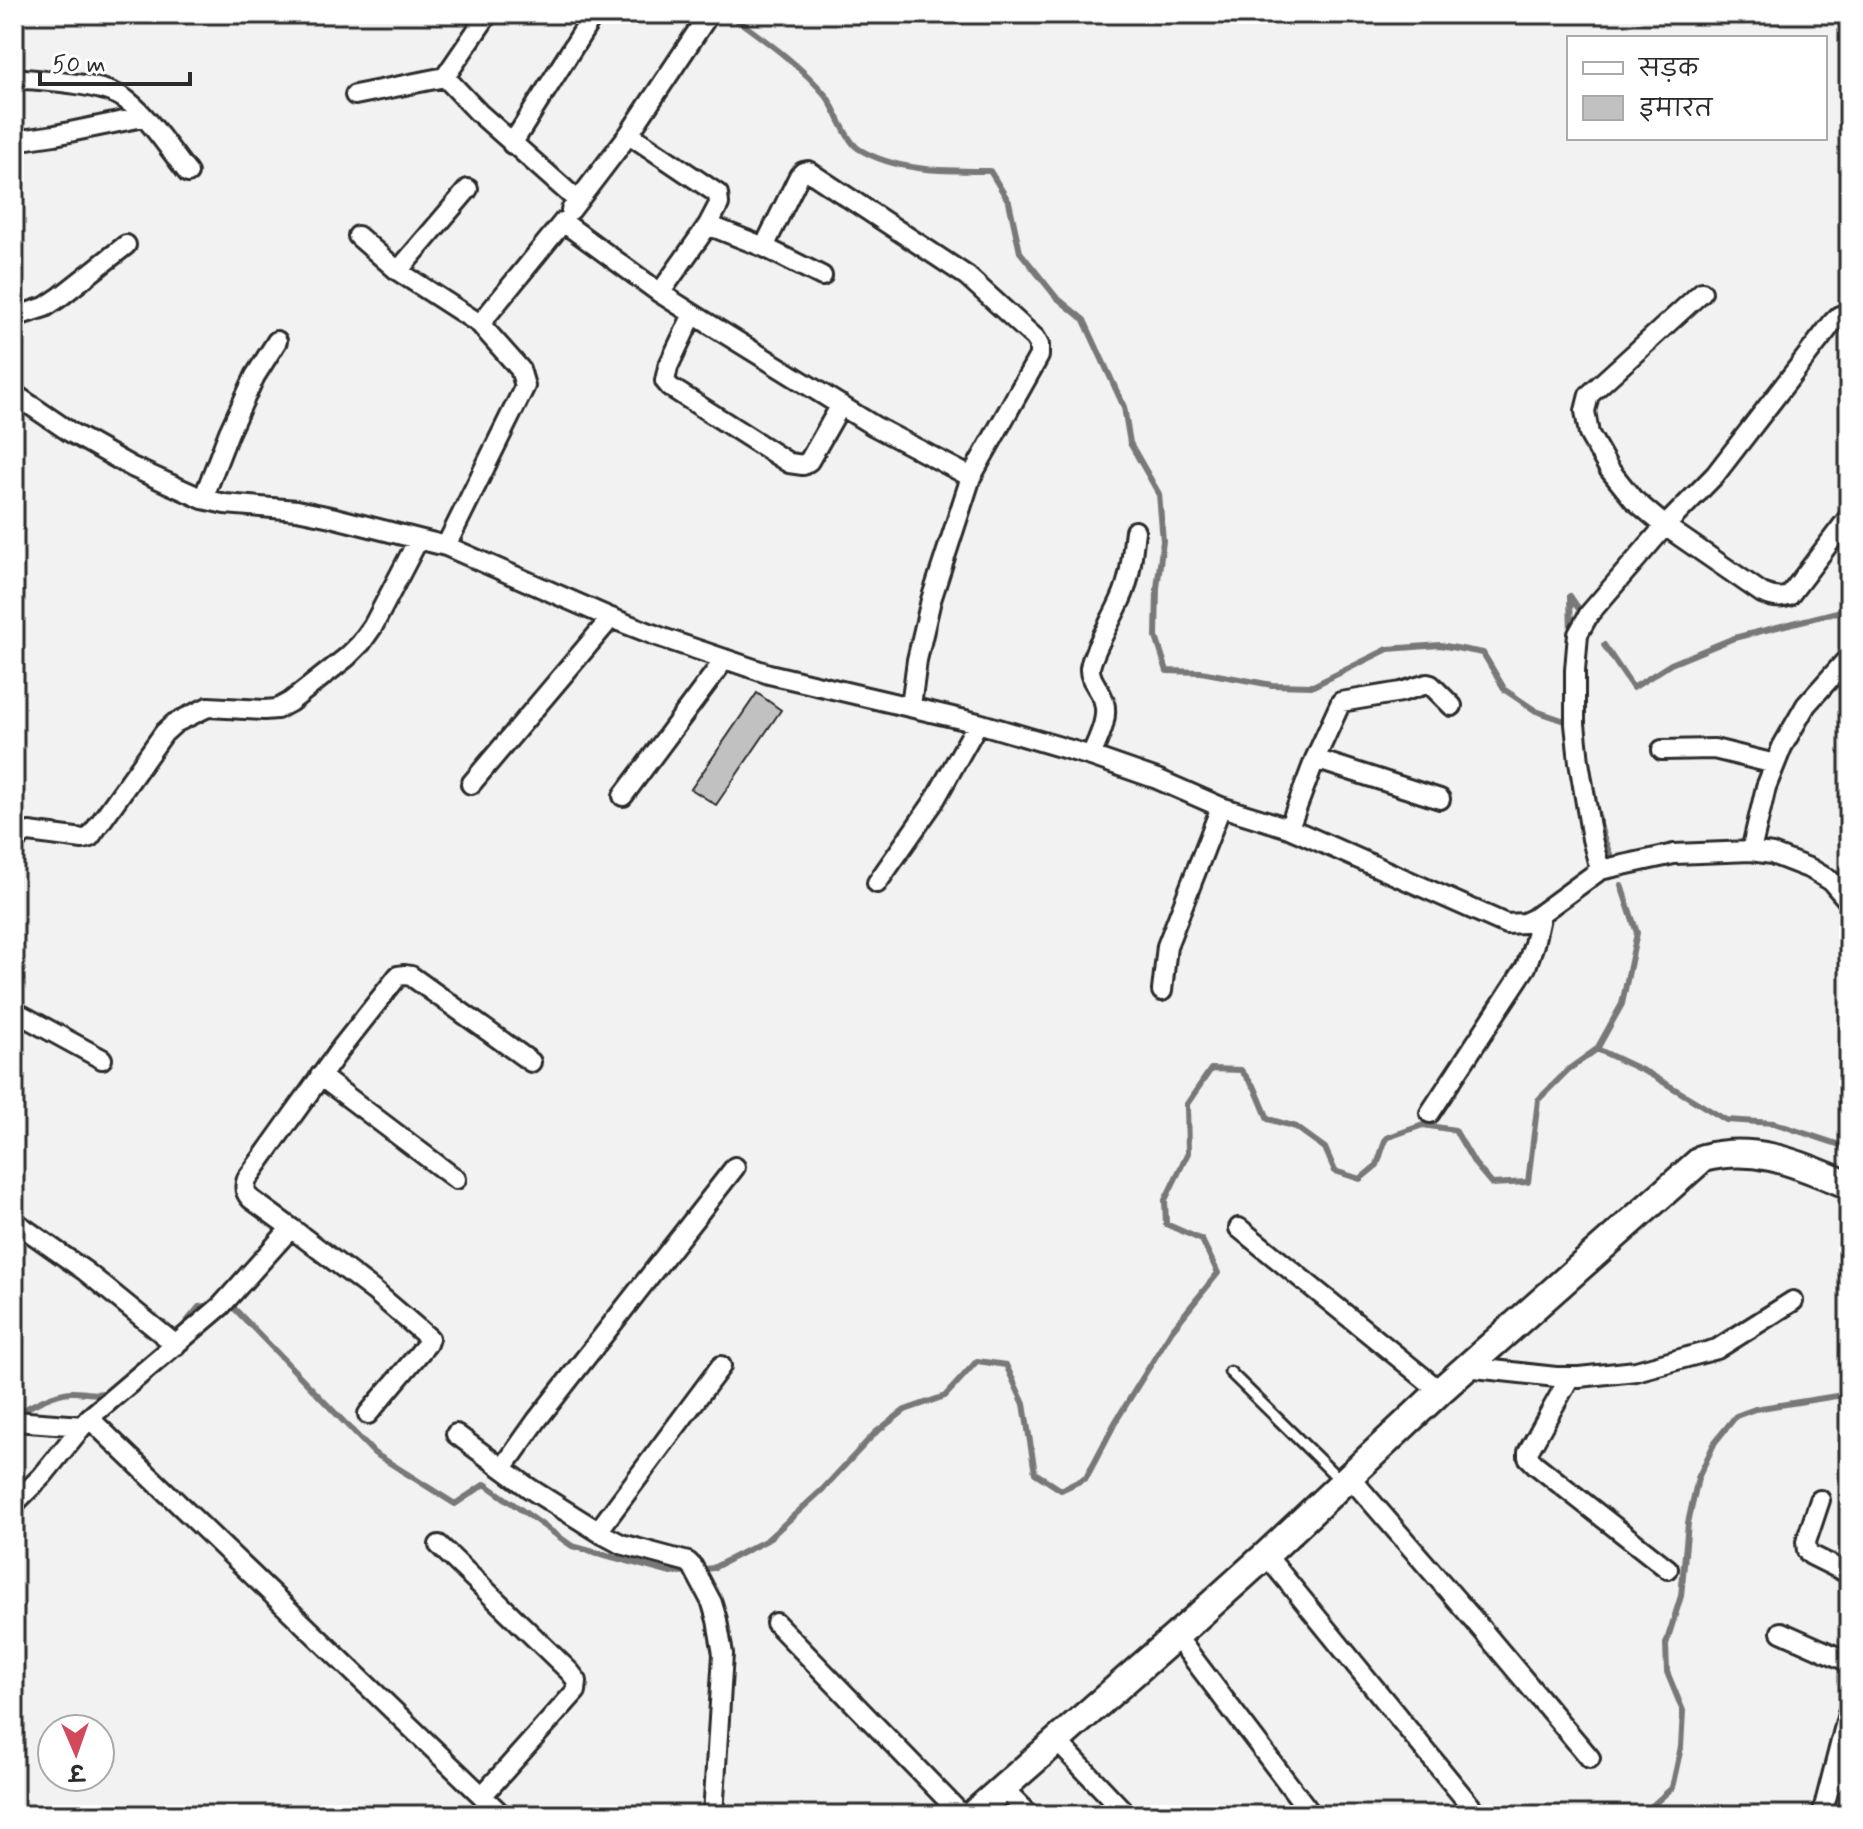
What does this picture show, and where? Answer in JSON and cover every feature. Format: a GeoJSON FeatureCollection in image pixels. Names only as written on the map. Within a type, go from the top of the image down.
{"type":"FeatureCollection","features":[{"type":"Feature","properties":{"kind":"main road"},"geometry":{"type":"LineString","coordinates":[[972,1815],[1176,1636],[1466,1367],[1703,1158],[1750,1153],[1784,1159],[1849,1185]]}},
{"type":"Feature","properties":{"kind":"street"},"geometry":{"type":"LineString","coordinates":[[355,95],[445,77],[488,14]]}},
{"type":"Feature","properties":{"kind":"street"},"geometry":{"type":"LineString","coordinates":[[512,144],[594,14]]}},
{"type":"Feature","properties":{"kind":"street"},"geometry":{"type":"LineString","coordinates":[[480,324],[629,134],[705,20]]}},
{"type":"Feature","properties":{"kind":"street"},"geometry":{"type":"LineString","coordinates":[[445,77],[512,144],[578,201]]}},
{"type":"Feature","properties":{"kind":"street"},"geometry":{"type":"LineString","coordinates":[[14,78],[99,89],[119,95],[138,110],[188,173]]}},
{"type":"Feature","properties":{"kind":"street"},"geometry":{"type":"LineString","coordinates":[[14,141],[143,117]]}},
{"type":"Feature","properties":{"kind":"street"},"geometry":{"type":"LineString","coordinates":[[629,134],[718,194],[719,204],[708,225],[660,293]]}},
{"type":"Feature","properties":{"kind":"street"},"geometry":{"type":"LineString","coordinates":[[764,247],[799,176],[808,171],[967,276],[1039,345],[1039,356],[971,477],[931,600],[917,660],[911,706]]}},
{"type":"Feature","properties":{"kind":"street"},"geometry":{"type":"LineString","coordinates":[[398,271],[468,189]]}},
{"type":"Feature","properties":{"kind":"street"},"geometry":{"type":"LineString","coordinates":[[563,222],[693,314],[874,426],[971,477]]}},
{"type":"Feature","properties":{"kind":"street"},"geometry":{"type":"LineString","coordinates":[[708,225],[764,247],[822,276]]}},
{"type":"Feature","properties":{"kind":"street"},"geometry":{"type":"LineString","coordinates":[[358,236],[398,271],[480,324],[520,369],[525,386],[446,546]]}},
{"type":"Feature","properties":{"kind":"street"},"geometry":{"type":"LineString","coordinates":[[14,317],[45,307],[126,245]]}},
{"type":"Feature","properties":{"kind":"street"},"geometry":{"type":"LineString","coordinates":[[1702,292],[1593,389],[1586,400],[1589,434],[1609,469],[1633,499],[1665,526],[1762,593],[1781,598],[1789,596],[1849,517]]}},
{"type":"Feature","properties":{"kind":"street"},"geometry":{"type":"LineString","coordinates":[[693,314],[668,367],[665,381],[789,463],[803,465],[809,461],[841,405]]}},
{"type":"Feature","properties":{"kind":"street"},"geometry":{"type":"LineString","coordinates":[[1600,870],[1592,839],[1575,724],[1578,634],[1589,614],[1665,526],[1715,475],[1833,322],[1839,316],[1849,314]]}},
{"type":"Feature","properties":{"kind":"street"},"geometry":{"type":"LineString","coordinates":[[203,499],[255,376],[277,341]]}},
{"type":"Feature","properties":{"kind":"street"},"geometry":{"type":"LineString","coordinates":[[14,394],[70,432],[132,467],[203,499],[225,504],[297,510],[446,546],[611,618],[769,674],[978,723],[1091,756],[1157,779],[1221,807],[1289,828],[1506,924],[1524,923],[1600,870],[1674,854],[1751,851],[1772,854],[1811,869],[1831,881],[1849,902]]}},
{"type":"Feature","properties":{"kind":"street"},"geometry":{"type":"LineString","coordinates":[[1091,756],[1105,707],[1104,699],[1091,678],[1090,665],[1123,595],[1130,572],[1135,531]]}},
{"type":"Feature","properties":{"kind":"street"},"geometry":{"type":"LineString","coordinates":[[14,842],[29,832],[83,839],[90,837],[164,733],[175,723],[203,709],[277,709],[290,702],[361,643],[418,540]]}},
{"type":"Feature","properties":{"kind":"street"},"geometry":{"type":"LineString","coordinates":[[471,784],[611,618]]}},
{"type":"Feature","properties":{"kind":"street"},"geometry":{"type":"LineString","coordinates":[[1751,851],[1766,787],[1782,747],[1806,705],[1849,657]]}},
{"type":"Feature","properties":{"kind":"street"},"geometry":{"type":"LineString","coordinates":[[623,796],[725,659]]}},
{"type":"Feature","properties":{"kind":"street"},"geometry":{"type":"LineString","coordinates":[[1289,828],[1315,759],[1337,708],[1344,700],[1401,692],[1427,684],[1452,706]]}},
{"type":"Feature","properties":{"kind":"street"},"geometry":{"type":"LineString","coordinates":[[877,883],[933,803],[978,723]]}},
{"type":"Feature","properties":{"kind":"street"},"geometry":{"type":"LineString","coordinates":[[1662,750],[1714,749],[1775,764]]}},
{"type":"Feature","properties":{"kind":"street"},"geometry":{"type":"LineString","coordinates":[[1315,759],[1440,799]]}},
{"type":"Feature","properties":{"kind":"street"},"geometry":{"type":"LineString","coordinates":[[1162,991],[1167,946],[1221,807]]}},
{"type":"Feature","properties":{"kind":"street"},"geometry":{"type":"LineString","coordinates":[[1430,1113],[1526,967],[1541,913]]}},
{"type":"Feature","properties":{"kind":"street"},"geometry":{"type":"LineString","coordinates":[[368,1414],[429,1338],[374,1291],[251,1199],[246,1194],[245,1183],[341,1048],[402,975],[411,976],[531,1062]]}},
{"type":"Feature","properties":{"kind":"street"},"geometry":{"type":"LineString","coordinates":[[14,1011],[102,1059]]}},
{"type":"Feature","properties":{"kind":"street"},"geometry":{"type":"LineString","coordinates":[[320,1076],[456,1179]]}},
{"type":"Feature","properties":{"kind":"street"},"geometry":{"type":"LineString","coordinates":[[503,1468],[735,1167]]}},
{"type":"Feature","properties":{"kind":"street"},"geometry":{"type":"LineString","coordinates":[[14,1221],[85,1271],[174,1344]]}},
{"type":"Feature","properties":{"kind":"street"},"geometry":{"type":"LineString","coordinates":[[14,1504],[43,1475],[86,1422],[225,1302],[291,1228]]}},
{"type":"Feature","properties":{"kind":"street"},"geometry":{"type":"LineString","coordinates":[[1239,1228],[1440,1391]]}},
{"type":"Feature","properties":{"kind":"street"},"geometry":{"type":"LineString","coordinates":[[1466,1367],[1570,1377],[1636,1371],[1707,1353],[1725,1345],[1793,1301]]}},
{"type":"Feature","properties":{"kind":"street"},"geometry":{"type":"LineString","coordinates":[[598,1531],[721,1366]]}},
{"type":"Feature","properties":{"kind":"street"},"geometry":{"type":"LineString","coordinates":[[1570,1377],[1528,1457],[1668,1569]]}},
{"type":"Feature","properties":{"kind":"street"},"geometry":{"type":"LineString","coordinates":[[17,1421],[86,1422],[502,1815]]}},
{"type":"Feature","properties":{"kind":"street"},"geometry":{"type":"LineString","coordinates":[[456,1434],[529,1488],[598,1531],[621,1544],[688,1562],[697,1574],[712,1603],[723,1654],[713,1815]]}},
{"type":"Feature","properties":{"kind":"street"},"geometry":{"type":"LineString","coordinates":[[1346,1479],[1473,1619],[1590,1758]]}},
{"type":"Feature","properties":{"kind":"street"},"geometry":{"type":"LineString","coordinates":[[1820,1500],[1806,1542],[1807,1551],[1849,1574]]}},
{"type":"Feature","properties":{"kind":"street"},"geometry":{"type":"LineString","coordinates":[[439,1545],[577,1681],[576,1691],[482,1796]]}},
{"type":"Feature","properties":{"kind":"street"},"geometry":{"type":"LineString","coordinates":[[1266,1555],[1478,1815]]}},
{"type":"Feature","properties":{"kind":"street"},"geometry":{"type":"LineString","coordinates":[[776,1623],[962,1815]]}},
{"type":"Feature","properties":{"kind":"street"},"geometry":{"type":"LineString","coordinates":[[1781,1632],[1849,1662]]}},
{"type":"Feature","properties":{"kind":"street"},"geometry":{"type":"LineString","coordinates":[[1176,1636],[1312,1815]]}},
{"type":"Feature","properties":{"kind":"street"},"geometry":{"type":"LineString","coordinates":[[1822,1815],[1849,1710]]}},
{"type":"Feature","properties":{"kind":"street"},"geometry":{"type":"LineString","coordinates":[[1057,1741],[1127,1815]]}},
{"type":"Feature","properties":{"kind":"street"},"geometry":{"type":"LineString","coordinates":[[1003,1788],[1030,1815]]}},
{"type":"Feature","properties":{"kind":"lane"},"geometry":{"type":"LineString","coordinates":[[1230,1372],[1346,1479]]}},
{"type":"Feature","properties":{"kind":"building"},"geometry":{"type":"Polygon","coordinates":[[[757,693],[781,710],[716,805],[691,789],[757,693]]]}},
{"type":"Feature","properties":{"kind":"waterway"},"geometry":{"type":"LineString","coordinates":[[729,14],[781,52],[816,85],[827,97],[850,140],[859,149],[874,157],[906,166],[990,171],[1009,202],[1020,252],[1056,297],[1084,320],[1124,407],[1130,443],[1159,494],[1163,541],[1157,588],[1156,637],[1167,671],[1201,672],[1272,685],[1313,686],[1388,649],[1440,645],[1483,653],[1505,690],[1536,711],[1571,723]]}},
{"type":"Feature","properties":{"kind":"waterway"},"geometry":{"type":"LineString","coordinates":[[1570,596],[1571,633]]}},
{"type":"Feature","properties":{"kind":"waterway"},"geometry":{"type":"LineString","coordinates":[[1570,596],[1583,615]]}},
{"type":"Feature","properties":{"kind":"waterway"},"geometry":{"type":"LineString","coordinates":[[1604,645],[1633,688],[1671,664],[1734,638],[1849,609]]}},
{"type":"Feature","properties":{"kind":"waterway"},"geometry":{"type":"LineString","coordinates":[[1594,800],[1613,862]]}},
{"type":"Feature","properties":{"kind":"waterway"},"geometry":{"type":"LineString","coordinates":[[229,1303],[374,1453],[455,1504],[485,1484],[572,1546],[671,1573],[713,1568],[767,1540],[822,1490],[875,1433],[905,1410],[945,1396],[977,1361],[1006,1365],[1024,1404],[1035,1473],[1061,1490],[1086,1478],[1116,1421],[1172,1330],[1218,1273],[1202,1240],[1166,1224],[1165,1200],[1188,1153],[1187,1104],[1211,1069],[1241,1070],[1255,1088],[1268,1119],[1296,1127],[1325,1148],[1335,1171],[1360,1179],[1377,1165],[1386,1138],[1423,1125],[1455,1130],[1475,1164],[1492,1184],[1528,1182],[1538,1100],[1569,1069],[1597,1049],[1622,1004],[1637,933],[1621,885]]}},
{"type":"Feature","properties":{"kind":"waterway"},"geometry":{"type":"LineString","coordinates":[[1597,1049],[1650,1074],[1726,1120],[1774,1123],[1849,1148]]}},
{"type":"Feature","properties":{"kind":"waterway"},"geometry":{"type":"LineString","coordinates":[[180,1330],[199,1307],[214,1305]]}},
{"type":"Feature","properties":{"kind":"waterway"},"geometry":{"type":"LineString","coordinates":[[14,1415],[63,1393],[100,1394],[109,1391]]}},
{"type":"Feature","properties":{"kind":"waterway"},"geometry":{"type":"LineString","coordinates":[[1642,1815],[1672,1788],[1681,1747],[1683,1711],[1667,1672],[1666,1644],[1681,1596],[1688,1523],[1698,1478],[1715,1442],[1736,1416],[1755,1409],[1849,1394]]}}]}
